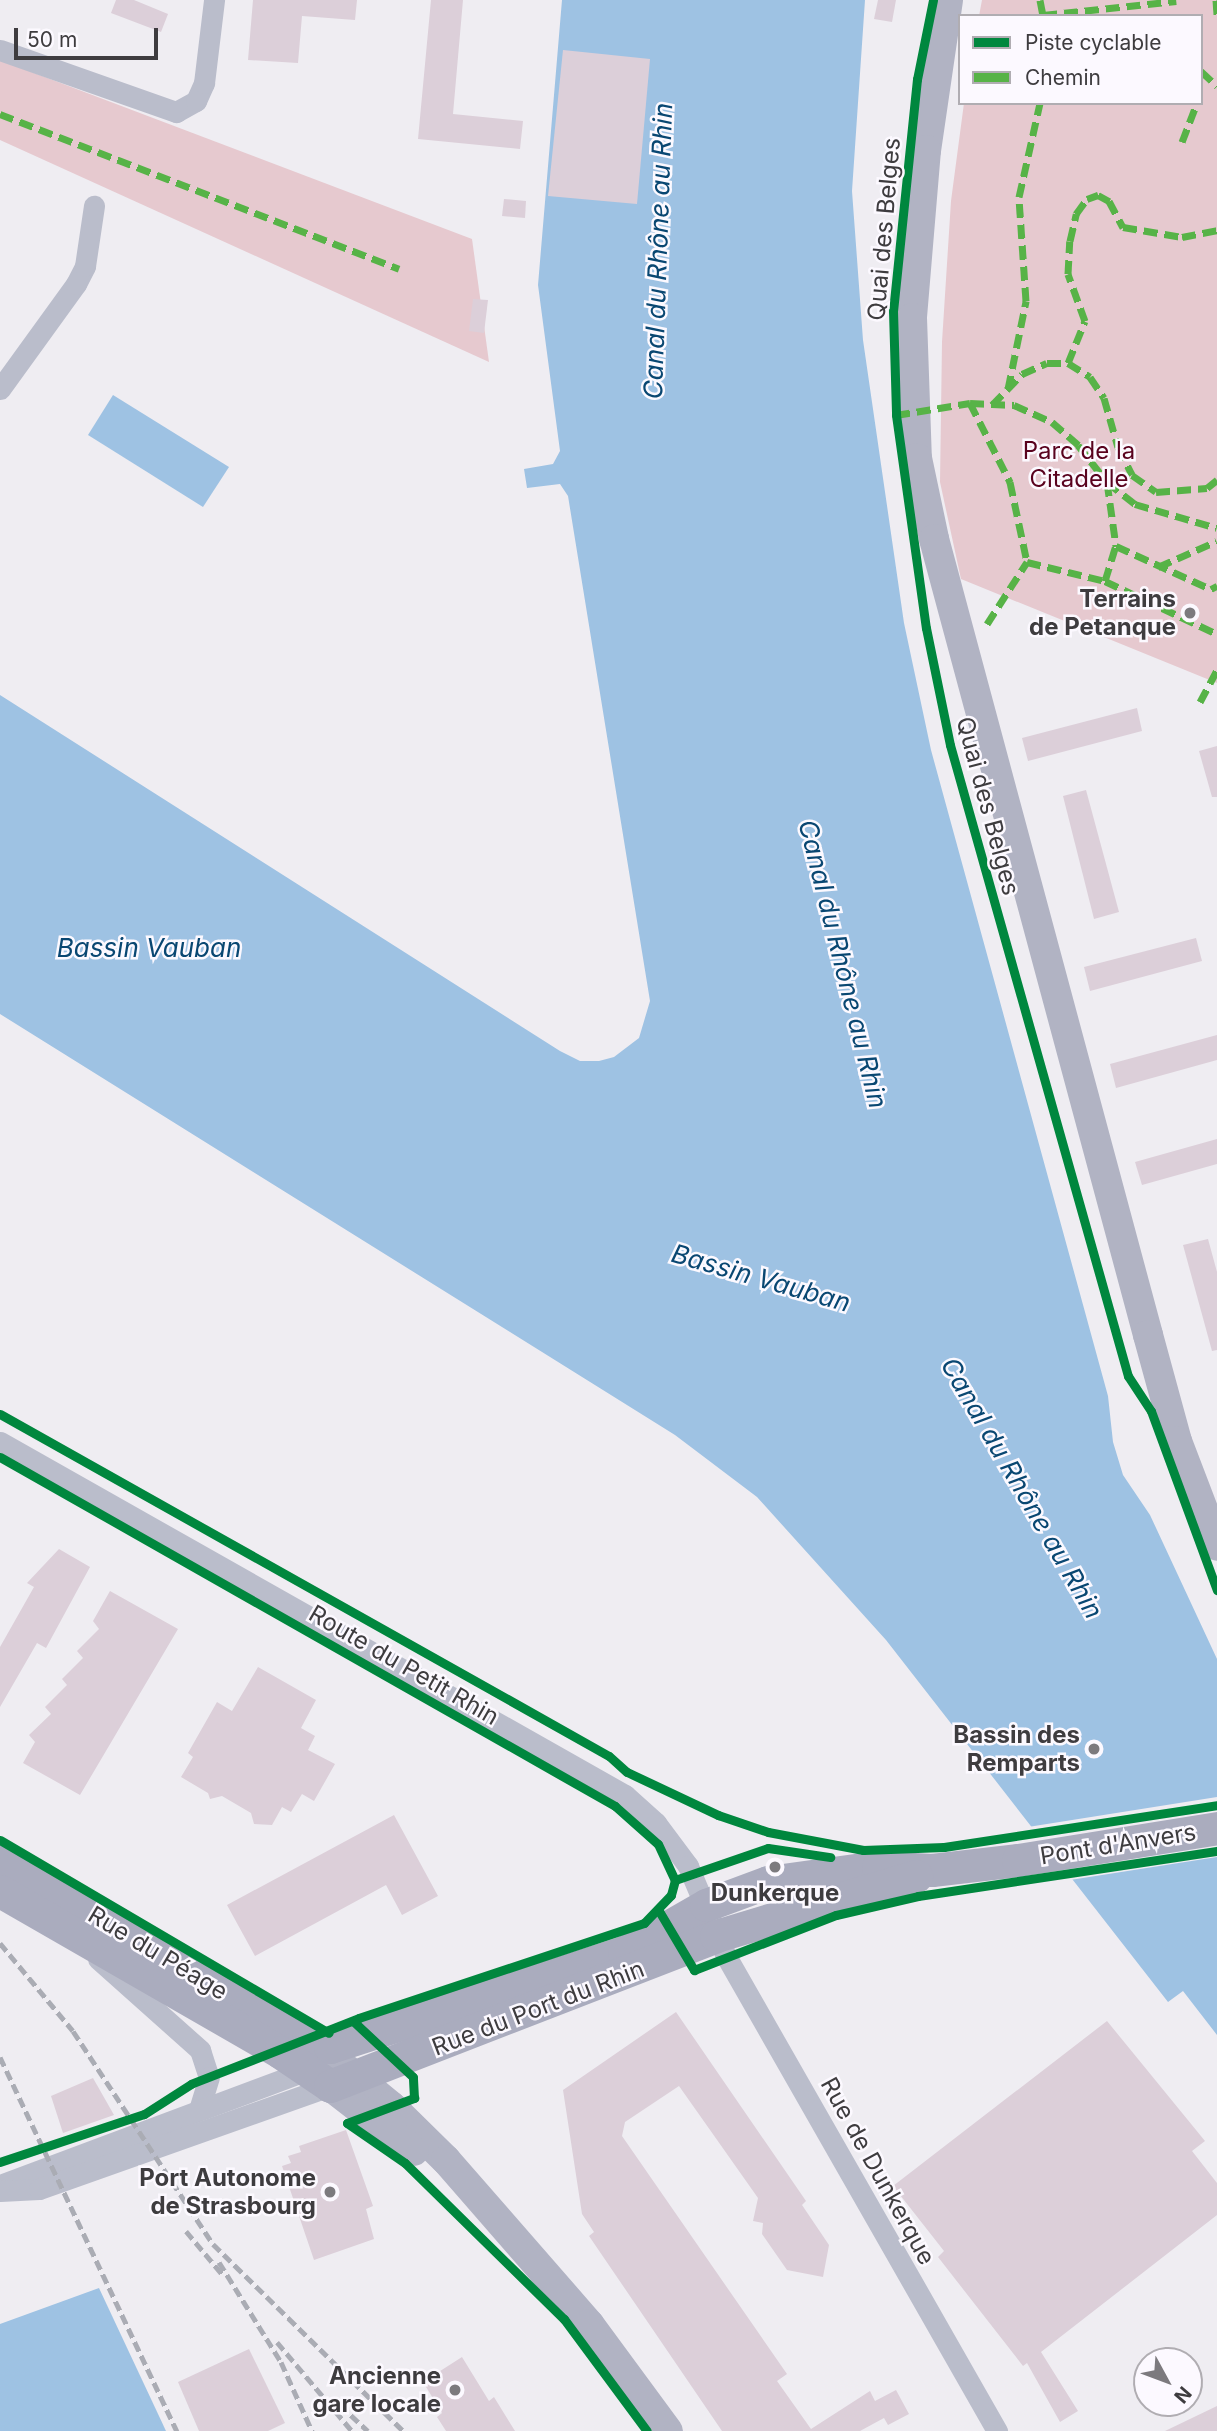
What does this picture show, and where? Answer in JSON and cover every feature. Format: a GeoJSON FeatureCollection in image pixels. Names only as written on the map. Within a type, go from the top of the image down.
{"type":"FeatureCollection","features":[{"type":"Feature","properties":{"kind":"main road","name":"Quai des Belges"},"geometry":{"type":"LineString","coordinates":[[948,0],[926,150],[912,318],[917,458],[934,539],[1155,1362],[1177,1441],[1217,1546]]}},
{"type":"Feature","properties":{"kind":"main road","name":"Pont d'Anvers"},"geometry":{"type":"LineString","coordinates":[[711,1920],[885,1888],[932,1870],[1018,1860],[1217,1828]]}},
{"type":"Feature","properties":{"kind":"main road","name":"Rue du Péage"},"geometry":{"type":"LineString","coordinates":[[0,1860],[330,2068]]}},
{"type":"Feature","properties":{"kind":"main road","name":"Rue du Péage"},"geometry":{"type":"LineString","coordinates":[[0,1891],[76,1939],[330,2068]]}},
{"type":"Feature","properties":{"kind":"main road","name":"Rue du Port du Rhin"},"geometry":{"type":"LineString","coordinates":[[330,2068],[344,2045],[624,1952],[711,1920]]}},
{"type":"Feature","properties":{"kind":"main road","name":"Rue du Port du Rhin"},"geometry":{"type":"LineString","coordinates":[[330,2068],[711,1920]]}},
{"type":"Feature","properties":{"kind":"main road"},"geometry":{"type":"LineString","coordinates":[[330,2068],[481,2203],[589,2324],[668,2431]]}},
{"type":"Feature","properties":{"kind":"street"},"geometry":{"type":"LineString","coordinates":[[0,50],[176,112],[196,101],[204,83],[214,0]]}},
{"type":"Feature","properties":{"kind":"street"},"geometry":{"type":"LineString","coordinates":[[0,389],[76,284],[85,266],[94,206]]}},
{"type":"Feature","properties":{"kind":"street","name":"Route du Petit Rhin"},"geometry":{"type":"LineString","coordinates":[[0,1443],[625,1795],[676,1846],[711,1920]]}},
{"type":"Feature","properties":{"kind":"street","name":"Rue de Dunkerque"},"geometry":{"type":"LineString","coordinates":[[711,1920],[998,2431]]}},
{"type":"Feature","properties":{"kind":"street","name":"Rue du Péage"},"geometry":{"type":"LineString","coordinates":[[76,1939],[200,2050],[209,2077],[199,2109]]}},
{"type":"Feature","properties":{"kind":"street","name":"Rue du Port du Rhin"},"geometry":{"type":"LineString","coordinates":[[0,2185],[199,2109],[330,2068]]}},
{"type":"Feature","properties":{"kind":"street","name":"Rue du Port du Rhin"},"geometry":{"type":"LineString","coordinates":[[0,2191],[39,2189],[330,2068]]}},
{"type":"Feature","properties":{"kind":"green space","name":"Parc de la Citadelle"},"geometry":{"type":"Polygon","coordinates":[[[982,0],[1217,0],[1217,683],[961,579],[940,482],[942,342],[951,201],[964,105],[1203,105],[1203,14],[979,14],[982,0]]]}},
{"type":"Feature","properties":{"kind":"green space"},"geometry":{"type":"Polygon","coordinates":[[[0,60],[472,239],[489,362],[0,140],[0,60]]]}},
{"type":"Feature","properties":{"kind":"water"},"geometry":{"type":"Polygon","coordinates":[[[562,0],[865,0],[852,191],[863,340],[904,623],[931,750],[1108,1396],[1113,1442],[1123,1475],[1150,1515],[1217,1659],[1217,2035],[1183,1991],[1168,2002],[886,1640],[757,1497],[675,1435],[0,1014],[0,695],[560,1051],[580,1061],[599,1061],[614,1057],[639,1038],[650,1001],[568,496],[560,484],[527,488],[524,469],[553,464],[560,451],[538,285],[562,0]]]}},
{"type":"Feature","properties":{"kind":"water"},"geometry":{"type":"Polygon","coordinates":[[[113,395],[229,467],[203,507],[88,435],[113,395]]]}},
{"type":"Feature","properties":{"kind":"water"},"geometry":{"type":"Polygon","coordinates":[[[99,2288],[166,2431],[0,2431],[0,2324],[99,2288]]]}},
{"type":"Feature","properties":{"kind":"pier"},"geometry":{"type":"Polygon","coordinates":[[[1217,1797],[1217,1857],[1070,1880],[1028,1827],[1217,1797]]]}},
{"type":"Feature","properties":{"kind":"building"},"geometry":{"type":"Polygon","coordinates":[[[116,0],[134,0],[168,14],[161,32],[111,13],[116,0]]]}},
{"type":"Feature","properties":{"kind":"building"},"geometry":{"type":"Polygon","coordinates":[[[253,0],[357,0],[355,20],[302,16],[298,63],[248,60],[253,0]]]}},
{"type":"Feature","properties":{"kind":"building"},"geometry":{"type":"Polygon","coordinates":[[[431,0],[463,0],[453,114],[523,121],[520,149],[418,139],[431,0]]]}},
{"type":"Feature","properties":{"kind":"building"},"geometry":{"type":"Polygon","coordinates":[[[878,0],[896,0],[892,22],[874,19],[878,0]]]}},
{"type":"Feature","properties":{"kind":"building"},"geometry":{"type":"Polygon","coordinates":[[[563,50],[650,59],[637,204],[548,196],[563,50]]]}},
{"type":"Feature","properties":{"kind":"building"},"geometry":{"type":"Polygon","coordinates":[[[504,199],[526,201],[525,218],[502,216],[504,199]]]}},
{"type":"Feature","properties":{"kind":"building"},"geometry":{"type":"Polygon","coordinates":[[[473,299],[488,300],[484,333],[469,331],[473,299]]]}},
{"type":"Feature","properties":{"kind":"building"},"geometry":{"type":"Polygon","coordinates":[[[1137,708],[1142,731],[1028,761],[1022,738],[1137,708]]]}},
{"type":"Feature","properties":{"kind":"building"},"geometry":{"type":"Polygon","coordinates":[[[1217,746],[1217,797],[1212,797],[1199,751],[1217,746]]]}},
{"type":"Feature","properties":{"kind":"building"},"geometry":{"type":"Polygon","coordinates":[[[1086,790],[1119,912],[1094,919],[1063,796],[1086,790]]]}},
{"type":"Feature","properties":{"kind":"building"},"geometry":{"type":"Polygon","coordinates":[[[1196,938],[1202,961],[1090,991],[1084,967],[1196,938]]]}},
{"type":"Feature","properties":{"kind":"building"},"geometry":{"type":"Polygon","coordinates":[[[1217,1035],[1217,1060],[1116,1088],[1110,1064],[1217,1035]]]}},
{"type":"Feature","properties":{"kind":"building"},"geometry":{"type":"Polygon","coordinates":[[[1217,1139],[1217,1164],[1142,1185],[1135,1162],[1217,1139]]]}},
{"type":"Feature","properties":{"kind":"building"},"geometry":{"type":"Polygon","coordinates":[[[1208,1239],[1217,1272],[1217,1350],[1212,1351],[1183,1245],[1208,1239]]]}},
{"type":"Feature","properties":{"kind":"building"},"geometry":{"type":"Polygon","coordinates":[[[59,1549],[90,1567],[46,1648],[37,1643],[0,1707],[0,1647],[34,1587],[27,1583],[59,1549]]]}},
{"type":"Feature","properties":{"kind":"building"},"geometry":{"type":"Polygon","coordinates":[[[110,1591],[178,1629],[80,1795],[23,1763],[35,1742],[29,1735],[51,1714],[45,1707],[67,1685],[62,1679],[83,1658],[77,1651],[99,1629],[93,1621],[110,1591]]]}},
{"type":"Feature","properties":{"kind":"building"},"geometry":{"type":"Polygon","coordinates":[[[258,1667],[316,1700],[301,1728],[315,1736],[308,1750],[335,1764],[314,1801],[302,1794],[291,1812],[282,1807],[272,1825],[254,1824],[251,1813],[222,1796],[210,1799],[208,1793],[181,1777],[193,1757],[188,1753],[217,1702],[232,1711],[258,1667]]]}},
{"type":"Feature","properties":{"kind":"building"},"geometry":{"type":"Polygon","coordinates":[[[394,1815],[438,1896],[402,1915],[386,1885],[255,1956],[227,1905],[394,1815]]]}},
{"type":"Feature","properties":{"kind":"building"},"geometry":{"type":"Polygon","coordinates":[[[676,2012],[806,2201],[802,2205],[829,2245],[823,2277],[787,2270],[762,2234],[763,2223],[753,2221],[758,2198],[679,2086],[625,2122],[622,2136],[787,2374],[777,2381],[811,2429],[870,2391],[875,2401],[896,2390],[909,2414],[888,2425],[884,2418],[860,2431],[722,2431],[589,2236],[594,2232],[582,2214],[563,2090],[676,2012]]]}},
{"type":"Feature","properties":{"kind":"building"},"geometry":{"type":"Polygon","coordinates":[[[1107,2021],[1205,2141],[1192,2151],[1217,2183],[1217,2215],[1041,2352],[1078,2411],[1060,2422],[1027,2363],[1023,2366],[938,2257],[944,2251],[893,2186],[1107,2021]]]}},
{"type":"Feature","properties":{"kind":"building"},"geometry":{"type":"Polygon","coordinates":[[[93,2078],[114,2115],[63,2133],[51,2096],[93,2078]]]}},
{"type":"Feature","properties":{"kind":"building","name":"Port Autonome de Strasbourg"},"geometry":{"type":"Polygon","coordinates":[[[346,2130],[373,2206],[366,2209],[374,2239],[314,2260],[282,2166],[291,2163],[288,2156],[301,2152],[299,2146],[346,2130]]]}},
{"type":"Feature","properties":{"kind":"building"},"geometry":{"type":"Polygon","coordinates":[[[249,2349],[285,2423],[268,2431],[199,2431],[178,2382],[249,2349]]]}},
{"type":"Feature","properties":{"kind":"building","name":"Ancienne gare locale"},"geometry":{"type":"Polygon","coordinates":[[[462,2357],[489,2401],[494,2397],[515,2431],[446,2431],[437,2417],[442,2413],[423,2382],[462,2357]]]}},
{"type":"Feature","properties":{"kind":"building"},"geometry":{"type":"Polygon","coordinates":[[[1217,2406],[1217,2431],[1165,2431],[1194,2417],[1203,2417],[1203,2413],[1217,2406]]]}},
{"type":"Feature","properties":{"kind":"railway"},"geometry":{"type":"LineString","coordinates":[[0,1943],[73,2031],[213,2244],[403,2431]]}},
{"type":"Feature","properties":{"kind":"railway"},"geometry":{"type":"LineString","coordinates":[[0,2057],[177,2431]]}},
{"type":"Feature","properties":{"kind":"railway"},"geometry":{"type":"LineString","coordinates":[[186,2231],[222,2274]]}},
{"type":"Feature","properties":{"kind":"railway"},"geometry":{"type":"LineString","coordinates":[[219,2262],[281,2362],[312,2431]]}},
{"type":"Feature","properties":{"kind":"railway"},"geometry":{"type":"LineString","coordinates":[[277,2342],[352,2431]]}},
{"type":"Feature","properties":{"kind":"railway"},"geometry":{"type":"LineString","coordinates":[[340,2405],[368,2431]]}},
{"type":"Feature","properties":{"kind":"marked path"},"geometry":{"type":"LineString","coordinates":[[1040,0],[1043,14]]}},
{"type":"Feature","properties":{"kind":"marked path"},"geometry":{"type":"LineString","coordinates":[[1216,0],[1217,15]]}},
{"type":"Feature","properties":{"kind":"marked path"},"geometry":{"type":"LineString","coordinates":[[1052,14],[1176,1]]}},
{"type":"Feature","properties":{"kind":"marked path"},"geometry":{"type":"LineString","coordinates":[[1203,73],[1217,86]]}},
{"type":"Feature","properties":{"kind":"marked path"},"geometry":{"type":"LineString","coordinates":[[1008,389],[1026,301],[1019,197],[1040,105]]}},
{"type":"Feature","properties":{"kind":"marked path"},"geometry":{"type":"LineString","coordinates":[[1182,142],[1196,105]]}},
{"type":"Feature","properties":{"kind":"marked path"},"geometry":{"type":"LineString","coordinates":[[0,114],[399,269]]}},
{"type":"Feature","properties":{"kind":"marked path"},"geometry":{"type":"LineString","coordinates":[[1068,363],[1085,321],[1068,274],[1070,241],[1076,214],[1087,199],[1098,195],[1109,201],[1123,227],[1182,237],[1217,230]]}},
{"type":"Feature","properties":{"kind":"marked path"},"geometry":{"type":"LineString","coordinates":[[992,405],[1022,374],[1047,363],[1068,363],[1090,377],[1104,398],[1118,447],[1132,475],[1156,492],[1207,488],[1217,480]]}},
{"type":"Feature","properties":{"kind":"marked path"},"geometry":{"type":"LineString","coordinates":[[970,403],[1010,482],[1027,562],[1105,581],[1217,634]]}},
{"type":"Feature","properties":{"kind":"marked path"},"geometry":{"type":"LineString","coordinates":[[896,415],[970,403],[1014,405],[1052,422],[1078,445],[1107,482],[1135,504],[1217,528]]}},
{"type":"Feature","properties":{"kind":"marked path"},"geometry":{"type":"LineString","coordinates":[[1107,482],[1116,546]]}},
{"type":"Feature","properties":{"kind":"marked path"},"geometry":{"type":"LineString","coordinates":[[1158,567],[1217,541]]}},
{"type":"Feature","properties":{"kind":"marked path"},"geometry":{"type":"LineString","coordinates":[[1105,581],[1116,546],[1211,589],[1217,586]]}},
{"type":"Feature","properties":{"kind":"marked path"},"geometry":{"type":"LineString","coordinates":[[987,624],[1027,562]]}},
{"type":"Feature","properties":{"kind":"marked path"},"geometry":{"type":"LineString","coordinates":[[1200,702],[1217,670]]}},
{"type":"Feature","properties":{"kind":"cycle path"},"geometry":{"type":"LineString","coordinates":[[933,0],[917,79],[893,311],[896,415],[926,628],[950,745],[1128,1376],[1151,1411],[1217,1590]]}},
{"type":"Feature","properties":{"kind":"cycle path"},"geometry":{"type":"LineString","coordinates":[[0,1414],[609,1756],[627,1772],[718,1815],[768,1832],[863,1850],[944,1847],[1217,1805]]}},
{"type":"Feature","properties":{"kind":"cycle path"},"geometry":{"type":"LineString","coordinates":[[0,1457],[615,1806],[658,1844],[675,1880],[671,1895],[644,1923],[359,2018],[191,2084],[144,2114],[0,2162]]}},
{"type":"Feature","properties":{"kind":"cycle path"},"geometry":{"type":"LineString","coordinates":[[0,1840],[329,2033]]}},
{"type":"Feature","properties":{"kind":"cycle path"},"geometry":{"type":"LineString","coordinates":[[675,1880],[768,1848],[830,1857]]}},
{"type":"Feature","properties":{"kind":"cycle path"},"geometry":{"type":"LineString","coordinates":[[659,1911],[694,1970],[836,1915],[918,1896],[1217,1851]]}},
{"type":"Feature","properties":{"kind":"cycle path"},"geometry":{"type":"LineString","coordinates":[[347,2123],[414,2098],[413,2077],[353,2021]]}},
{"type":"Feature","properties":{"kind":"cycle path"},"geometry":{"type":"LineString","coordinates":[[347,2123],[405,2163],[564,2319],[647,2431]]}},
{"type":"Feature","properties":{"kind":"place","name":"Terrains de Petanque"},"geometry":{"type":"Point","coordinates":[1190,613]}},
{"type":"Feature","properties":{"kind":"place","name":"Bassin des Remparts"},"geometry":{"type":"Point","coordinates":[1094,1749]}},
{"type":"Feature","properties":{"kind":"place","name":"Dunkerque"},"geometry":{"type":"Point","coordinates":[775,1867]}},
{"type":"Feature","properties":{"kind":"place","name":"Port Autonome de Strasbourg"},"geometry":{"type":"Point","coordinates":[330,2192]}},
{"type":"Feature","properties":{"kind":"place","name":"Ancienne gare locale"},"geometry":{"type":"Point","coordinates":[455,2390]}},
{"type":"Feature","properties":{"kind":"water label","name":"Canal du Rhône au Rhin"},"geometry":{"type":"Point","coordinates":[658,251]}},
{"type":"Feature","properties":{"kind":"water label","name":"Bassin Vauban"},"geometry":{"type":"Point","coordinates":[149,948]}},
{"type":"Feature","properties":{"kind":"water label","name":"Canal du Rhône au Rhin"},"geometry":{"type":"Point","coordinates":[843,964]}},
{"type":"Feature","properties":{"kind":"water label","name":"Bassin Vauban"},"geometry":{"type":"Point","coordinates":[761,1278]}},
{"type":"Feature","properties":{"kind":"water label","name":"Canal du Rhône au Rhin"},"geometry":{"type":"Point","coordinates":[1022,1488]}}]}
